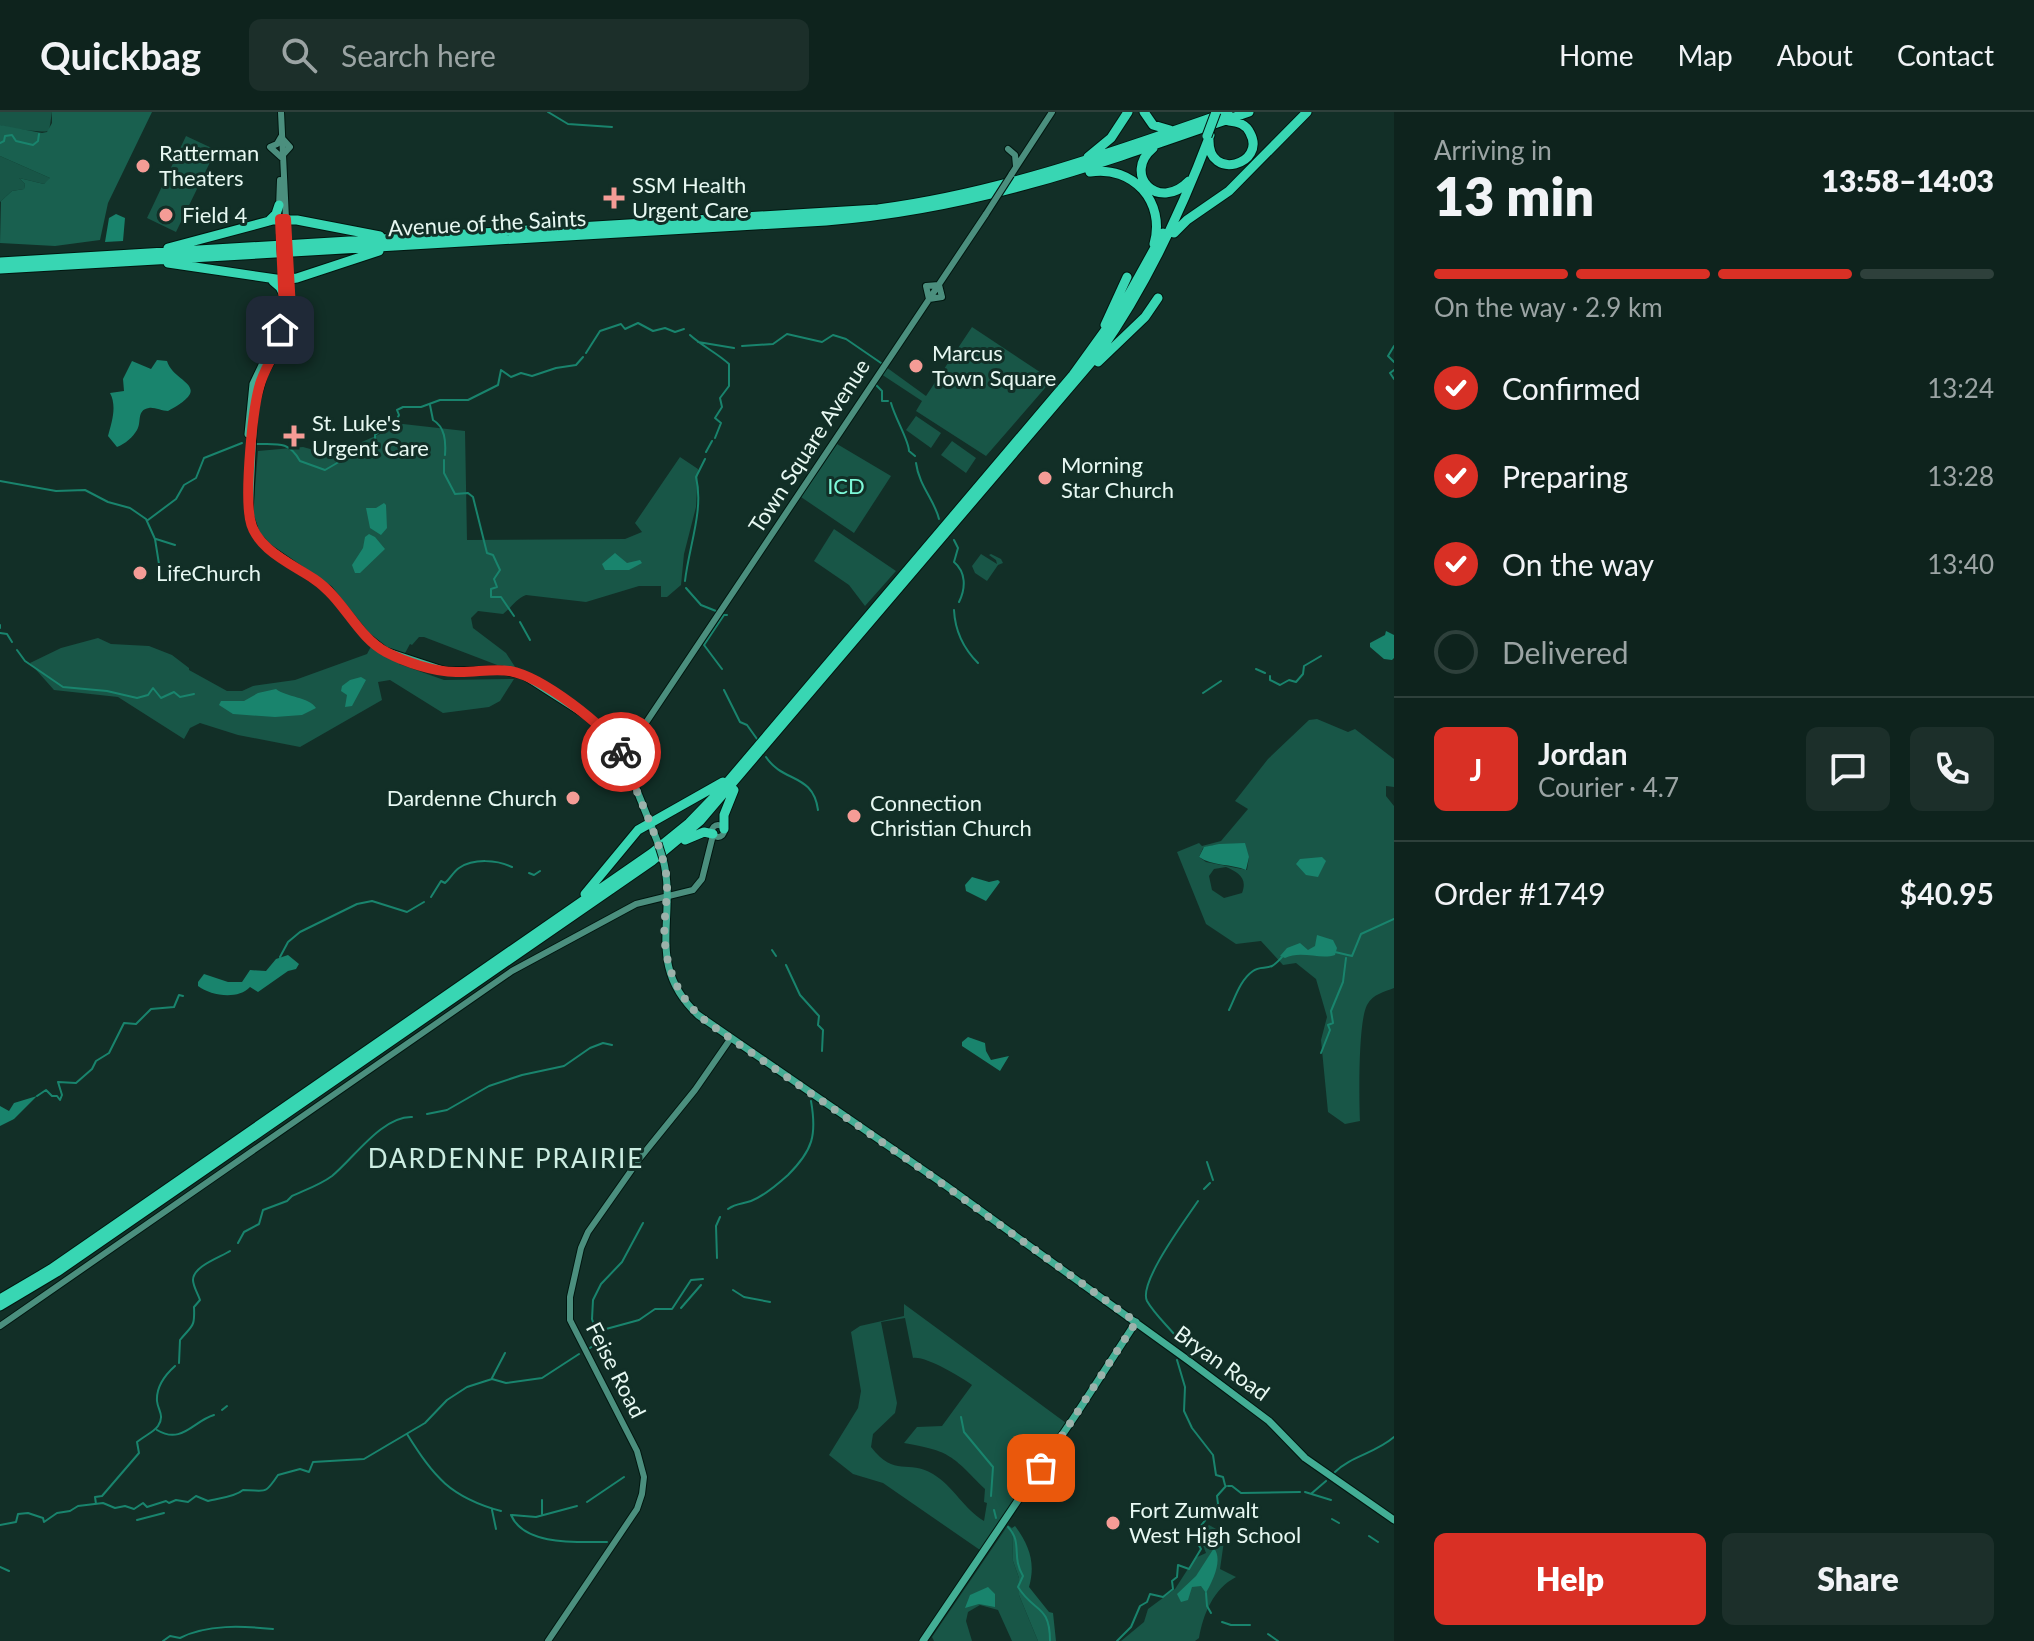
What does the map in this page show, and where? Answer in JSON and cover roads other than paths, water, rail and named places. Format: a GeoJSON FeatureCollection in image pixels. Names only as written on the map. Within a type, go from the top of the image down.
{"type":"FeatureCollection","features":[{"type":"Feature","properties":{"kind":"highway"},"geometry":{"type":"LineString","coordinates":[[1074,166],[1106,143],[1128,112]]}},
{"type":"Feature","properties":{"kind":"highway"},"geometry":{"type":"LineString","coordinates":[[1144,112],[1157,128],[1181,129]]}},
{"type":"Feature","properties":{"kind":"highway","name":"Avenue of the Saints"},"geometry":{"type":"LineString","coordinates":[[0,269],[868,210],[963,195],[1074,166],[1228,112]]}},
{"type":"Feature","properties":{"kind":"highway","name":"Avenue of the Saints"},"geometry":{"type":"LineString","coordinates":[[0,262],[851,219],[946,205],[1059,178],[1158,144],[1219,115],[1249,112]]}},
{"type":"Feature","properties":{"kind":"highway"},"geometry":{"type":"LineString","coordinates":[[909,574],[1093,350],[1182,224],[1229,191],[1307,112]]}},
{"type":"Feature","properties":{"kind":"highway"},"geometry":{"type":"LineString","coordinates":[[652,861],[700,821],[1106,343],[1140,281],[1219,115],[1248,129],[1253,142],[1250,154],[1237,164],[1223,164],[1212,155],[1209,137]]}},
{"type":"Feature","properties":{"kind":"highway"},"geometry":{"type":"LineString","coordinates":[[1161,252],[1209,137]]}},
{"type":"Feature","properties":{"kind":"highway"},"geometry":{"type":"LineString","coordinates":[[1158,144],[1148,152],[1141,165],[1142,178],[1148,186],[1158,193],[1169,194],[1180,190],[1189,181]]}},
{"type":"Feature","properties":{"kind":"highway"},"geometry":{"type":"LineString","coordinates":[[1059,178],[1108,171],[1127,177],[1143,189],[1154,208],[1157,227],[1140,281]]}},
{"type":"Feature","properties":{"kind":"highway"},"geometry":{"type":"LineString","coordinates":[[114,255],[163,249],[280,215],[386,237],[422,241]]}},
{"type":"Feature","properties":{"kind":"highway"},"geometry":{"type":"LineString","coordinates":[[131,261],[290,279],[422,241]]}},
{"type":"Feature","properties":{"kind":"highway"},"geometry":{"type":"LineString","coordinates":[[1093,350],[1127,277]]}},
{"type":"Feature","properties":{"kind":"highway"},"geometry":{"type":"LineString","coordinates":[[270,279],[287,294]]}},
{"type":"Feature","properties":{"kind":"highway"},"geometry":{"type":"LineString","coordinates":[[287,294],[290,279]]}},
{"type":"Feature","properties":{"kind":"highway"},"geometry":{"type":"LineString","coordinates":[[1069,390],[1141,320],[1158,298]]}},
{"type":"Feature","properties":{"kind":"highway"},"geometry":{"type":"LineString","coordinates":[[566,912],[590,889],[634,834],[651,821],[708,792],[743,769]]}},
{"type":"Feature","properties":{"kind":"highway"},"geometry":{"type":"LineString","coordinates":[[0,1306],[66,1266],[652,861],[691,837],[704,832],[718,834],[743,769]]}},
{"type":"Feature","properties":{"kind":"highway"},"geometry":{"type":"LineString","coordinates":[[0,1299],[51,1269],[675,835],[743,769]]}},
{"type":"Feature","properties":{"kind":"main road"},"geometry":{"type":"LineString","coordinates":[[281,112],[281,137],[277,144],[270,147],[281,160]]}},
{"type":"Feature","properties":{"kind":"main road"},"geometry":{"type":"LineString","coordinates":[[939,285],[926,286],[929,299],[942,297],[939,285],[1052,112]]}},
{"type":"Feature","properties":{"kind":"main road"},"geometry":{"type":"LineString","coordinates":[[281,137],[290,147],[281,160],[280,215],[285,264],[290,279]]}},
{"type":"Feature","properties":{"kind":"main road"},"geometry":{"type":"LineString","coordinates":[[1008,149],[1015,155],[1014,170]]}},
{"type":"Feature","properties":{"kind":"main road"},"geometry":{"type":"LineString","coordinates":[[269,357],[289,348],[283,333],[287,294]]}},
{"type":"Feature","properties":{"kind":"main road","name":"Town Square Avenue"},"geometry":{"type":"LineString","coordinates":[[623,757],[929,299]]}},
{"type":"Feature","properties":{"kind":"main road"},"geometry":{"type":"LineString","coordinates":[[283,333],[263,339],[269,357],[254,415],[249,515],[258,539],[329,590],[366,636],[385,651],[446,671],[501,670],[529,677],[587,716],[618,746],[624,747],[633,741]]}},
{"type":"Feature","properties":{"kind":"main road"},"geometry":{"type":"LineString","coordinates":[[283,333],[253,384],[248,413],[245,514],[248,528],[257,544],[327,594],[367,643],[383,655],[444,675],[506,675],[527,681],[586,720],[623,757]]}},
{"type":"Feature","properties":{"kind":"main road","name":"Bryan Road"},"geometry":{"type":"LineString","coordinates":[[618,746],[651,821],[663,859],[667,878],[664,935],[669,967],[675,985],[698,1015],[1136,1322],[1267,1418],[1305,1458],[1394,1520]]}},
{"type":"Feature","properties":{"kind":"main road"},"geometry":{"type":"LineString","coordinates":[[610,776],[621,770],[633,777]]}},
{"type":"Feature","properties":{"kind":"main road"},"geometry":{"type":"LineString","coordinates":[[0,1326],[502,977],[636,904],[686,894],[697,887],[718,834]]}},
{"type":"Feature","properties":{"kind":"main road","name":"Feise Road"},"geometry":{"type":"LineString","coordinates":[[548,1641],[635,1513],[643,1489],[642,1466],[637,1451],[570,1320],[570,1297],[581,1248],[619,1186],[693,1094],[731,1038]]}},
{"type":"Feature","properties":{"kind":"main road"},"geometry":{"type":"LineString","coordinates":[[1126,1316],[1130,1323],[1128,1333]]}},
{"type":"Feature","properties":{"kind":"main road"},"geometry":{"type":"LineString","coordinates":[[923,1641],[1136,1322]]}},
{"type":"Feature","properties":{"kind":"waterway"},"geometry":{"type":"LineString","coordinates":[[548,112],[568,124],[612,127]]}},
{"type":"Feature","properties":{"kind":"waterway"},"geometry":{"type":"LineString","coordinates":[[0,143],[5,136],[12,135],[16,141],[33,145],[38,141],[39,134]]}},
{"type":"Feature","properties":{"kind":"waterway"},"geometry":{"type":"LineString","coordinates":[[586,353],[600,331],[621,324],[625,329],[638,323],[653,331],[665,328],[675,332],[684,329]]}},
{"type":"Feature","properties":{"kind":"waterway"},"geometry":{"type":"LineString","coordinates":[[742,346],[773,344],[787,334],[822,342],[833,335],[846,339],[881,363]]}},
{"type":"Feature","properties":{"kind":"waterway"},"geometry":{"type":"LineString","coordinates":[[690,335],[729,364],[729,386],[720,398],[722,407],[715,418],[721,423],[715,438]]}},
{"type":"Feature","properties":{"kind":"waterway"},"geometry":{"type":"LineString","coordinates":[[698,342],[734,348]]}},
{"type":"Feature","properties":{"kind":"waterway"},"geometry":{"type":"LineString","coordinates":[[1394,346],[1388,356],[1394,362]]}},
{"type":"Feature","properties":{"kind":"waterway"},"geometry":{"type":"LineString","coordinates":[[256,444],[287,447],[300,461],[325,470],[375,441],[375,435],[382,430],[398,430],[394,425],[399,415],[397,410],[403,407],[421,407],[440,400],[468,400],[498,385],[501,370],[511,377],[521,373],[532,376],[576,365],[583,357]]}},
{"type":"Feature","properties":{"kind":"waterway"},"geometry":{"type":"LineString","coordinates":[[1394,370],[1390,373],[1394,379]]}},
{"type":"Feature","properties":{"kind":"waterway"},"geometry":{"type":"LineString","coordinates":[[876,385],[882,391],[882,401],[888,401]]}},
{"type":"Feature","properties":{"kind":"waterway"},"geometry":{"type":"LineString","coordinates":[[891,403],[909,451],[915,456]]}},
{"type":"Feature","properties":{"kind":"waterway"},"geometry":{"type":"LineString","coordinates":[[430,405],[433,420],[444,435],[445,455]]}},
{"type":"Feature","properties":{"kind":"waterway"},"geometry":{"type":"LineString","coordinates":[[706,452],[712,441]]}},
{"type":"Feature","properties":{"kind":"waterway"},"geometry":{"type":"LineString","coordinates":[[148,520],[176,499],[184,485],[196,478],[204,458],[242,443]]}},
{"type":"Feature","properties":{"kind":"waterway"},"geometry":{"type":"LineString","coordinates":[[685,581],[697,515],[696,477],[705,459]]}},
{"type":"Feature","properties":{"kind":"waterway"},"geometry":{"type":"LineString","coordinates":[[444,460],[444,473],[455,494],[468,493],[473,497],[487,553],[493,555],[500,570],[494,579],[497,587],[491,589],[491,597],[501,597],[514,616]]}},
{"type":"Feature","properties":{"kind":"waterway"},"geometry":{"type":"LineString","coordinates":[[916,463],[939,519]]}},
{"type":"Feature","properties":{"kind":"waterway"},"geometry":{"type":"LineString","coordinates":[[0,481],[56,491],[85,490],[108,502],[130,508],[146,519],[155,539],[159,564],[157,578]]}},
{"type":"Feature","properties":{"kind":"waterway"},"geometry":{"type":"LineString","coordinates":[[156,539],[175,545]]}},
{"type":"Feature","properties":{"kind":"waterway"},"geometry":{"type":"LineString","coordinates":[[954,540],[958,548],[954,562],[964,580],[959,602]]}},
{"type":"Feature","properties":{"kind":"waterway"},"geometry":{"type":"LineString","coordinates":[[686,588],[701,605],[716,611]]}},
{"type":"Feature","properties":{"kind":"waterway"},"geometry":{"type":"LineString","coordinates":[[954,610],[961,639],[978,663]]}},
{"type":"Feature","properties":{"kind":"waterway"},"geometry":{"type":"LineString","coordinates":[[722,669],[704,645],[727,615]]}},
{"type":"Feature","properties":{"kind":"waterway"},"geometry":{"type":"LineString","coordinates":[[520,622],[530,640]]}},
{"type":"Feature","properties":{"kind":"waterway"},"geometry":{"type":"LineString","coordinates":[[0,633],[7,634],[12,642]]}},
{"type":"Feature","properties":{"kind":"waterway"},"geometry":{"type":"LineString","coordinates":[[17,650],[25,661],[63,687],[107,691],[137,698],[148,695],[153,688],[161,698],[174,692],[180,697],[194,694]]}},
{"type":"Feature","properties":{"kind":"waterway"},"geometry":{"type":"LineString","coordinates":[[1270,676],[1270,680],[1280,685],[1289,680],[1296,682],[1303,674],[1304,666],[1321,656]]}},
{"type":"Feature","properties":{"kind":"waterway"},"geometry":{"type":"LineString","coordinates":[[1256,669],[1265,673]]}},
{"type":"Feature","properties":{"kind":"waterway"},"geometry":{"type":"LineString","coordinates":[[1203,693],[1221,681]]}},
{"type":"Feature","properties":{"kind":"waterway"},"geometry":{"type":"LineString","coordinates":[[724,690],[740,722],[747,725],[757,739]]}},
{"type":"Feature","properties":{"kind":"waterway"},"geometry":{"type":"LineString","coordinates":[[766,757],[810,790],[818,810]]}},
{"type":"Feature","properties":{"kind":"waterway"},"geometry":{"type":"LineString","coordinates":[[431,897],[441,881],[445,883],[465,865],[486,861],[512,867]]}},
{"type":"Feature","properties":{"kind":"waterway"},"geometry":{"type":"LineString","coordinates":[[529,873],[534,875],[540,871]]}},
{"type":"Feature","properties":{"kind":"waterway"},"geometry":{"type":"LineString","coordinates":[[280,957],[288,942],[300,932],[357,904],[372,901],[407,912],[424,902]]}},
{"type":"Feature","properties":{"kind":"waterway"},"geometry":{"type":"LineString","coordinates":[[1335,952],[1352,956],[1361,934],[1394,919]]}},
{"type":"Feature","properties":{"kind":"waterway"},"geometry":{"type":"LineString","coordinates":[[772,950],[776,956]]}},
{"type":"Feature","properties":{"kind":"waterway"},"geometry":{"type":"LineString","coordinates":[[1229,1010],[1248,975],[1272,966],[1282,957]]}},
{"type":"Feature","properties":{"kind":"waterway"},"geometry":{"type":"LineString","coordinates":[[1321,1053],[1330,1030],[1328,1025],[1333,1023],[1331,1011],[1343,982],[1346,958]]}},
{"type":"Feature","properties":{"kind":"waterway"},"geometry":{"type":"LineString","coordinates":[[786,965],[800,995],[819,1016],[818,1025],[823,1030],[822,1051]]}},
{"type":"Feature","properties":{"kind":"waterway"},"geometry":{"type":"LineString","coordinates":[[37,1096],[46,1090],[60,1100],[62,1095],[58,1082],[76,1083],[92,1069],[96,1061],[109,1053],[124,1023],[136,1024],[151,1009],[174,1007],[179,995],[183,996]]}},
{"type":"Feature","properties":{"kind":"waterway"},"geometry":{"type":"LineString","coordinates":[[427,1114],[447,1110],[489,1086],[564,1066],[603,1043],[612,1045]]}},
{"type":"Feature","properties":{"kind":"waterway"},"geometry":{"type":"LineString","coordinates":[[728,1209],[766,1193],[803,1158],[813,1133],[811,1101]]}},
{"type":"Feature","properties":{"kind":"waterway"},"geometry":{"type":"LineString","coordinates":[[238,1243],[244,1232],[259,1224],[263,1210],[327,1179],[379,1130],[390,1123],[412,1117]]}},
{"type":"Feature","properties":{"kind":"waterway"},"geometry":{"type":"LineString","coordinates":[[1207,1162],[1213,1180]]}},
{"type":"Feature","properties":{"kind":"waterway"},"geometry":{"type":"LineString","coordinates":[[1204,1189],[1210,1183]]}},
{"type":"Feature","properties":{"kind":"waterway"},"geometry":{"type":"LineString","coordinates":[[1179,1340],[1150,1306],[1146,1292],[1156,1266],[1198,1201]]}},
{"type":"Feature","properties":{"kind":"waterway"},"geometry":{"type":"LineString","coordinates":[[717,1258],[716,1226],[720,1217]]}},
{"type":"Feature","properties":{"kind":"waterway"},"geometry":{"type":"LineString","coordinates":[[599,1341],[592,1319],[593,1300],[601,1284],[622,1262],[643,1223]]}},
{"type":"Feature","properties":{"kind":"waterway"},"geometry":{"type":"LineString","coordinates":[[179,1363],[180,1340],[192,1326],[194,1307],[200,1300],[193,1282],[194,1275],[202,1266],[230,1251]]}},
{"type":"Feature","properties":{"kind":"waterway"},"geometry":{"type":"LineString","coordinates":[[590,1348],[606,1329],[639,1320],[655,1309],[672,1309],[691,1280],[703,1279]]}},
{"type":"Feature","properties":{"kind":"waterway"},"geometry":{"type":"LineString","coordinates":[[681,1308],[701,1285]]}},
{"type":"Feature","properties":{"kind":"waterway"},"geometry":{"type":"LineString","coordinates":[[733,1290],[744,1297],[770,1302]]}},
{"type":"Feature","properties":{"kind":"waterway"},"geometry":{"type":"LineString","coordinates":[[492,1378],[505,1353]]}},
{"type":"Feature","properties":{"kind":"waterway"},"geometry":{"type":"LineString","coordinates":[[0,1525],[16,1522],[18,1514],[28,1513],[43,1518],[44,1522],[57,1513],[78,1506],[103,1503],[115,1508],[125,1506],[134,1509],[143,1503],[147,1507],[166,1501],[188,1502],[196,1496],[208,1501],[243,1490],[264,1490],[278,1475],[300,1469],[309,1472],[313,1462],[364,1459],[425,1423],[447,1400],[467,1387],[492,1379],[506,1383],[542,1378],[579,1354]]}},
{"type":"Feature","properties":{"kind":"waterway"},"geometry":{"type":"LineString","coordinates":[[1177,1360],[1185,1387],[1184,1411],[1192,1428],[1213,1455],[1216,1475],[1223,1477],[1225,1485]]}},
{"type":"Feature","properties":{"kind":"waterway"},"geometry":{"type":"LineString","coordinates":[[96,1504],[95,1497],[102,1496],[139,1453],[137,1442],[158,1426],[161,1416],[158,1390],[175,1366]]}},
{"type":"Feature","properties":{"kind":"waterway"},"geometry":{"type":"LineString","coordinates":[[222,1410],[227,1406]]}},
{"type":"Feature","properties":{"kind":"waterway"},"geometry":{"type":"LineString","coordinates":[[157,1430],[174,1435],[214,1415]]}},
{"type":"Feature","properties":{"kind":"waterway"},"geometry":{"type":"LineString","coordinates":[[961,1417],[964,1432],[993,1467],[991,1496]]}},
{"type":"Feature","properties":{"kind":"waterway"},"geometry":{"type":"LineString","coordinates":[[407,1434],[445,1483],[469,1499],[501,1511]]}},
{"type":"Feature","properties":{"kind":"waterway"},"geometry":{"type":"LineString","coordinates":[[1335,1472],[1394,1437]]}},
{"type":"Feature","properties":{"kind":"waterway"},"geometry":{"type":"LineString","coordinates":[[587,1502],[624,1477]]}},
{"type":"Feature","properties":{"kind":"waterway"},"geometry":{"type":"LineString","coordinates":[[1312,1493],[1326,1481]]}},
{"type":"Feature","properties":{"kind":"waterway"},"geometry":{"type":"LineString","coordinates":[[1117,1641],[1131,1627],[1140,1606],[1147,1602],[1150,1594],[1163,1597],[1173,1589],[1172,1581],[1177,1577],[1178,1565],[1189,1569],[1201,1549],[1197,1542],[1200,1527],[1218,1504],[1217,1496],[1226,1486]]}},
{"type":"Feature","properties":{"kind":"waterway"},"geometry":{"type":"LineString","coordinates":[[1228,1486],[1241,1493],[1300,1492]]}},
{"type":"Feature","properties":{"kind":"waterway"},"geometry":{"type":"LineString","coordinates":[[1305,1492],[1331,1500]]}},
{"type":"Feature","properties":{"kind":"waterway"},"geometry":{"type":"LineString","coordinates":[[542,1500],[542,1514]]}},
{"type":"Feature","properties":{"kind":"waterway"},"geometry":{"type":"LineString","coordinates":[[512,1515],[536,1517],[577,1506]]}},
{"type":"Feature","properties":{"kind":"waterway"},"geometry":{"type":"LineString","coordinates":[[492,1510],[496,1529]]}},
{"type":"Feature","properties":{"kind":"waterway"},"geometry":{"type":"LineString","coordinates":[[994,1510],[996,1518]]}},
{"type":"Feature","properties":{"kind":"waterway"},"geometry":{"type":"LineString","coordinates":[[137,1520],[164,1513]]}},
{"type":"Feature","properties":{"kind":"waterway"},"geometry":{"type":"LineString","coordinates":[[511,1515],[518,1525],[539,1537],[567,1542],[607,1542]]}},
{"type":"Feature","properties":{"kind":"waterway"},"geometry":{"type":"LineString","coordinates":[[1332,1519],[1339,1523]]}},
{"type":"Feature","properties":{"kind":"waterway"},"geometry":{"type":"LineString","coordinates":[[1008,1527],[1015,1539],[1023,1576],[1018,1587],[1044,1615],[1050,1641]]}},
{"type":"Feature","properties":{"kind":"waterway"},"geometry":{"type":"LineString","coordinates":[[1369,1536],[1378,1542]]}},
{"type":"Feature","properties":{"kind":"waterway"},"geometry":{"type":"LineString","coordinates":[[0,1567],[9,1571]]}},
{"type":"Feature","properties":{"kind":"waterway"},"geometry":{"type":"LineString","coordinates":[[1206,1593],[1211,1613]]}},
{"type":"Feature","properties":{"kind":"waterway"},"geometry":{"type":"LineString","coordinates":[[1222,1622],[1250,1625]]}},
{"type":"Feature","properties":{"kind":"waterway"},"geometry":{"type":"LineString","coordinates":[[163,1641],[170,1636],[180,1638],[213,1628],[273,1629]]}},
{"type":"Feature","properties":{"kind":"waterway"},"geometry":{"type":"LineString","coordinates":[[1268,1634],[1278,1641]]}},
{"type":"Feature","properties":{"kind":"place","name":"Ratterman Theaters"},"geometry":{"type":"Point","coordinates":[143,166]}},
{"type":"Feature","properties":{"kind":"place","name":"SSM Health Urgent Care"},"geometry":{"type":"Point","coordinates":[614,198]}},
{"type":"Feature","properties":{"kind":"place","name":"Field 4"},"geometry":{"type":"Point","coordinates":[166,215]}},
{"type":"Feature","properties":{"kind":"place","name":"Marcus Town Square"},"geometry":{"type":"Point","coordinates":[916,366]}},
{"type":"Feature","properties":{"kind":"place","name":"St. Luke's Urgent Care"},"geometry":{"type":"Point","coordinates":[294,436]}},
{"type":"Feature","properties":{"kind":"place","name":"Morning Star Church"},"geometry":{"type":"Point","coordinates":[1045,478]}},
{"type":"Feature","properties":{"kind":"place","name":"LifeChurch"},"geometry":{"type":"Point","coordinates":[140,573]}},
{"type":"Feature","properties":{"kind":"place","name":"Dardenne Church"},"geometry":{"type":"Point","coordinates":[573,798]}},
{"type":"Feature","properties":{"kind":"place","name":"Connection Christian Church"},"geometry":{"type":"Point","coordinates":[854,816]}},
{"type":"Feature","properties":{"kind":"place","name":"Fort Zumwalt West High School"},"geometry":{"type":"Point","coordinates":[1113,1523]}},
{"type":"Feature","properties":{"kind":"district","name":"DARDENNE PRAIRIE"},"geometry":{"type":"Point","coordinates":[506,1159]}},
{"type":"Feature","properties":{"kind":"park label","name":"ICD"},"geometry":{"type":"Point","coordinates":[846,486]}}]}
